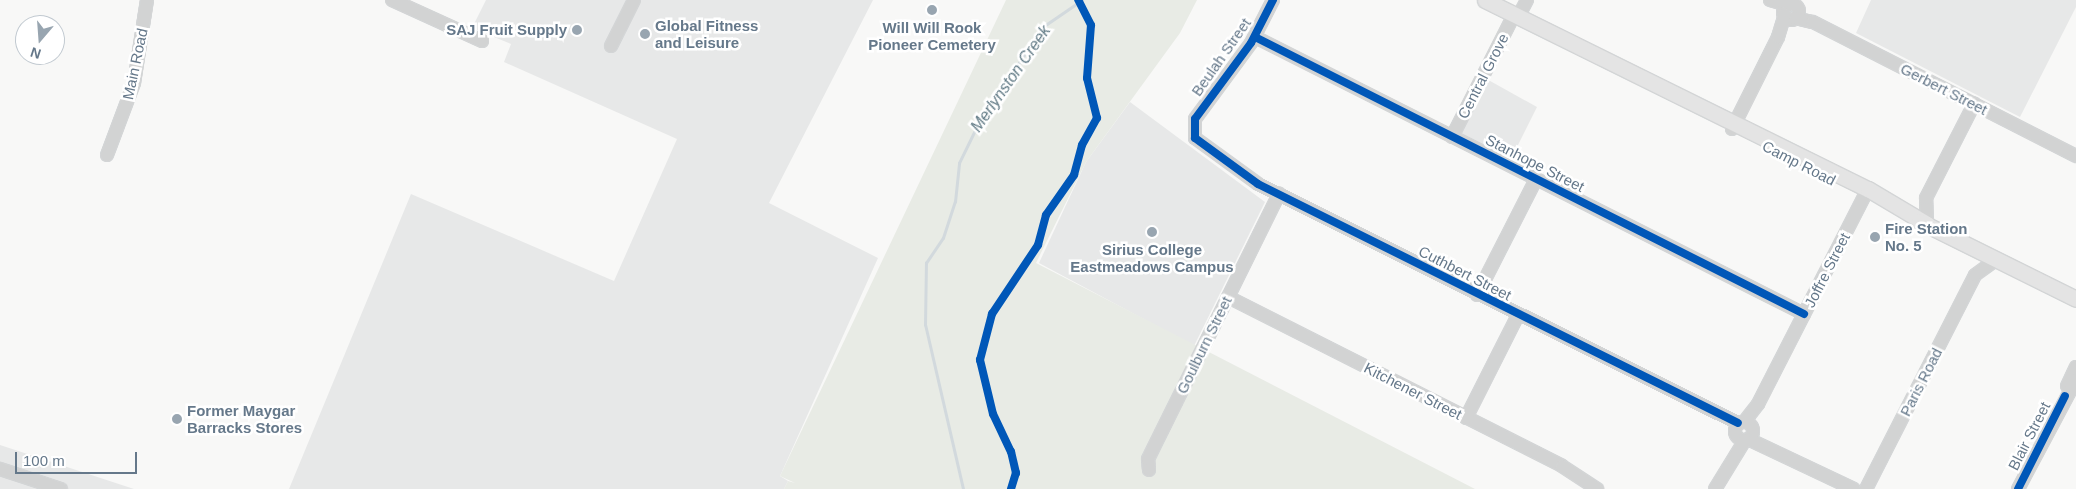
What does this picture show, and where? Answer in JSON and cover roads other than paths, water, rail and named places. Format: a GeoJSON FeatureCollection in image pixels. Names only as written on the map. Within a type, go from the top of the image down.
{"type":"FeatureCollection","features":[{"type":"Feature","properties":{"kind":"main road","name":"Camp Road"},"geometry":{"type":"LineString","coordinates":[[1485,0],[2076,299]]}},
{"type":"Feature","properties":{"kind":"main road","name":"Camp Road"},"geometry":{"type":"LineString","coordinates":[[1866,192],[1908,211],[1927,224]]}},
{"type":"Feature","properties":{"kind":"street","name":"Main Road"},"geometry":{"type":"LineString","coordinates":[[107,155],[134,83],[147,0]]}},
{"type":"Feature","properties":{"kind":"street"},"geometry":{"type":"LineString","coordinates":[[392,0],[482,41]]}},
{"type":"Feature","properties":{"kind":"street"},"geometry":{"type":"LineString","coordinates":[[611,46],[634,0]]}},
{"type":"Feature","properties":{"kind":"street","name":"Beulah Street"},"geometry":{"type":"LineString","coordinates":[[1192,130],[1255,37],[1273,0]]}},
{"type":"Feature","properties":{"kind":"street","name":"Central Grove"},"geometry":{"type":"LineString","coordinates":[[1452,137],[1516,16],[1527,0]]}},
{"type":"Feature","properties":{"kind":"street"},"geometry":{"type":"LineString","coordinates":[[1734,126],[1792,9],[1770,0]]}},
{"type":"Feature","properties":{"kind":"street","name":"Gerbert Street"},"geometry":{"type":"LineString","coordinates":[[1792,9],[1813,22],[2075,154]]}},
{"type":"Feature","properties":{"kind":"street","name":"Stanhope Street"},"geometry":{"type":"LineString","coordinates":[[1255,37],[1804,314]]}},
{"type":"Feature","properties":{"kind":"street"},"geometry":{"type":"LineString","coordinates":[[1908,211],[1926,198],[1974,104]]}},
{"type":"Feature","properties":{"kind":"street","name":"Cuthbert Street"},"geometry":{"type":"LineString","coordinates":[[1192,130],[1200,142],[1243,174],[1279,194],[1716,416],[1854,489]]}},
{"type":"Feature","properties":{"kind":"street"},"geometry":{"type":"LineString","coordinates":[[1477,295],[1536,179]]}},
{"type":"Feature","properties":{"kind":"street","name":"Joffre Street"},"geometry":{"type":"LineString","coordinates":[[1715,489],[1866,192]]}},
{"type":"Feature","properties":{"kind":"street","name":"Goulburn Street"},"geometry":{"type":"LineString","coordinates":[[1149,470],[1148,459],[1279,194]]}},
{"type":"Feature","properties":{"kind":"street"},"geometry":{"type":"LineString","coordinates":[[1926,198],[1927,224]]}},
{"type":"Feature","properties":{"kind":"street","name":"Paris Road"},"geometry":{"type":"LineString","coordinates":[[1974,248],[1975,275]]}},
{"type":"Feature","properties":{"kind":"street","name":"Paris Road"},"geometry":{"type":"LineString","coordinates":[[1866,489],[1975,275],[1997,259]]}},
{"type":"Feature","properties":{"kind":"street","name":"Kitchener Street"},"geometry":{"type":"LineString","coordinates":[[1228,297],[1466,418],[1597,489]]}},
{"type":"Feature","properties":{"kind":"street"},"geometry":{"type":"LineString","coordinates":[[1466,418],[1518,315]]}},
{"type":"Feature","properties":{"kind":"street","name":"Blair Street"},"geometry":{"type":"LineString","coordinates":[[2018,489],[2065,396],[2076,367]]}},
{"type":"Feature","properties":{"kind":"street","name":"Blair Street"},"geometry":{"type":"LineString","coordinates":[[2065,396],[2076,380]]}},
{"type":"Feature","properties":{"kind":"street"},"geometry":{"type":"LineString","coordinates":[[0,469],[60,489]]}},
{"type":"Feature","properties":{"kind":"waterway","name":"Merlynston Creek"},"geometry":{"type":"LineString","coordinates":[[963,489],[925,325],[926,263],[943,238],[955,202],[959,163],[980,120],[1044,26],[1082,0]]}},
{"type":"Feature","properties":{"kind":"place","name":"Will Will Rook Pioneer Cemetery"},"geometry":{"type":"Point","coordinates":[932,10]}},
{"type":"Feature","properties":{"kind":"place","name":"SAJ Fruit Supply"},"geometry":{"type":"Point","coordinates":[577,30]}},
{"type":"Feature","properties":{"kind":"place","name":"Global Fitness and Leisure"},"geometry":{"type":"Point","coordinates":[645,34]}},
{"type":"Feature","properties":{"kind":"place","name":"Sirius College Eastmeadows Campus"},"geometry":{"type":"Point","coordinates":[1152,232]}},
{"type":"Feature","properties":{"kind":"place","name":"Fire Station No. 5"},"geometry":{"type":"Point","coordinates":[1875,237]}},
{"type":"Feature","properties":{"kind":"place","name":"Former Maygar Barracks Stores"},"geometry":{"type":"Point","coordinates":[177,419]}}]}
